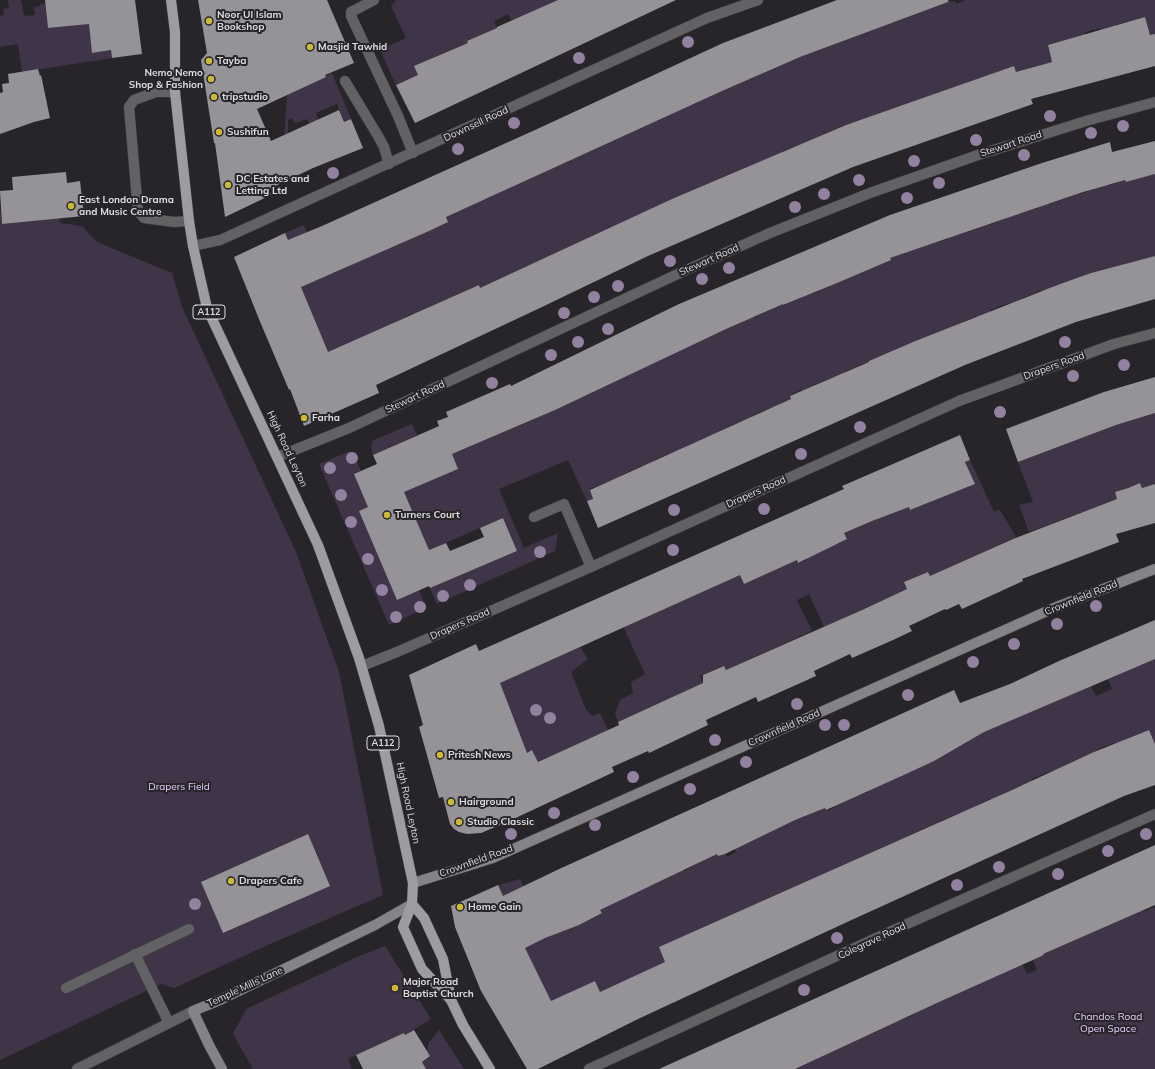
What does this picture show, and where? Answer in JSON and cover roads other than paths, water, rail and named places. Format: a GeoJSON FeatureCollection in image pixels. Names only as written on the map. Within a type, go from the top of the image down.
{"type":"FeatureCollection","features":[{"type":"Feature","properties":{"kind":"main road","name":"High Road Leyton"},"geometry":{"type":"LineString","coordinates":[[171,0],[175,32],[175,92],[189,220],[193,246],[207,308],[318,545],[362,666],[379,726],[413,883],[412,904]]}},
{"type":"Feature","properties":{"kind":"main road","name":"A112"},"geometry":{"type":"LineString","coordinates":[[451,1000],[422,969],[403,927],[412,904],[424,918],[443,960],[451,1000],[463,1025],[490,1069]]}},
{"type":"Feature","properties":{"kind":"street"},"geometry":{"type":"LineString","coordinates":[[374,0],[351,12],[351,16],[414,153]]}},
{"type":"Feature","properties":{"kind":"street","name":"Downsell Road"},"geometry":{"type":"LineString","coordinates":[[193,246],[227,237],[707,18],[758,0]]}},
{"type":"Feature","properties":{"kind":"street"},"geometry":{"type":"LineString","coordinates":[[345,81],[384,147],[389,164]]}},
{"type":"Feature","properties":{"kind":"street"},"geometry":{"type":"LineString","coordinates":[[175,92],[156,92],[134,100],[129,107],[138,210],[144,218],[174,222],[189,220]]}},
{"type":"Feature","properties":{"kind":"street","name":"Stewart Road"},"geometry":{"type":"LineString","coordinates":[[277,457],[349,428],[682,272],[770,233],[870,193],[978,155],[1086,120],[1155,102]]}},
{"type":"Feature","properties":{"kind":"street","name":"Drapers Road"},"geometry":{"type":"LineString","coordinates":[[362,666],[591,567],[959,401],[1114,344],[1155,332]]}},
{"type":"Feature","properties":{"kind":"street"},"geometry":{"type":"LineString","coordinates":[[534,517],[564,504],[591,567]]}},
{"type":"Feature","properties":{"kind":"street","name":"Crownfield Road"},"geometry":{"type":"LineString","coordinates":[[413,883],[493,858],[1054,608],[1155,569]]}},
{"type":"Feature","properties":{"kind":"street","name":"Colegrave Road"},"geometry":{"type":"LineString","coordinates":[[589,1069],[1155,814]]}},
{"type":"Feature","properties":{"kind":"street","name":"Temple Mills Lane"},"geometry":{"type":"LineString","coordinates":[[77,1069],[193,1011],[220,1000],[375,925],[412,904]]}},
{"type":"Feature","properties":{"kind":"street"},"geometry":{"type":"LineString","coordinates":[[66,988],[135,954],[189,930]]}},
{"type":"Feature","properties":{"kind":"street"},"geometry":{"type":"LineString","coordinates":[[135,954],[169,1023]]}},
{"type":"Feature","properties":{"kind":"street"},"geometry":{"type":"LineString","coordinates":[[193,1011],[222,1069]]}},
{"type":"Feature","properties":{"kind":"place","name":"Noor Ul Islam Bookshop"},"geometry":{"type":"Point","coordinates":[209,21]}},
{"type":"Feature","properties":{"kind":"place","name":"Masjid Tawhid"},"geometry":{"type":"Point","coordinates":[310,47]}},
{"type":"Feature","properties":{"kind":"place","name":"Tayba"},"geometry":{"type":"Point","coordinates":[209,61]}},
{"type":"Feature","properties":{"kind":"place","name":"Nemo Nemo Shop & Fashion"},"geometry":{"type":"Point","coordinates":[211,79]}},
{"type":"Feature","properties":{"kind":"place","name":"tripstudio"},"geometry":{"type":"Point","coordinates":[214,97]}},
{"type":"Feature","properties":{"kind":"place","name":"Sushifun"},"geometry":{"type":"Point","coordinates":[219,132]}},
{"type":"Feature","properties":{"kind":"place","name":"DC Estates and Letting Ltd"},"geometry":{"type":"Point","coordinates":[228,185]}},
{"type":"Feature","properties":{"kind":"place","name":"East London Drama and Music Centre"},"geometry":{"type":"Point","coordinates":[71,206]}},
{"type":"Feature","properties":{"kind":"place","name":"Farha"},"geometry":{"type":"Point","coordinates":[304,418]}},
{"type":"Feature","properties":{"kind":"place","name":"Turners Court"},"geometry":{"type":"Point","coordinates":[387,515]}},
{"type":"Feature","properties":{"kind":"place","name":"Pritesh News"},"geometry":{"type":"Point","coordinates":[440,755]}},
{"type":"Feature","properties":{"kind":"place","name":"Hairground"},"geometry":{"type":"Point","coordinates":[451,802]}},
{"type":"Feature","properties":{"kind":"place","name":"Studio Classic"},"geometry":{"type":"Point","coordinates":[459,822]}},
{"type":"Feature","properties":{"kind":"place","name":"Drapers Cafe"},"geometry":{"type":"Point","coordinates":[231,881]}},
{"type":"Feature","properties":{"kind":"place","name":"Home Gain"},"geometry":{"type":"Point","coordinates":[460,907]}},
{"type":"Feature","properties":{"kind":"place","name":"Major Road Baptist Church"},"geometry":{"type":"Point","coordinates":[395,988]}},
{"type":"Feature","properties":{"kind":"park label","name":"Drapers Field"},"geometry":{"type":"Point","coordinates":[179,787]}},
{"type":"Feature","properties":{"kind":"park label","name":"Chandos Road Open Space"},"geometry":{"type":"Point","coordinates":[1108,1022]}}]}
